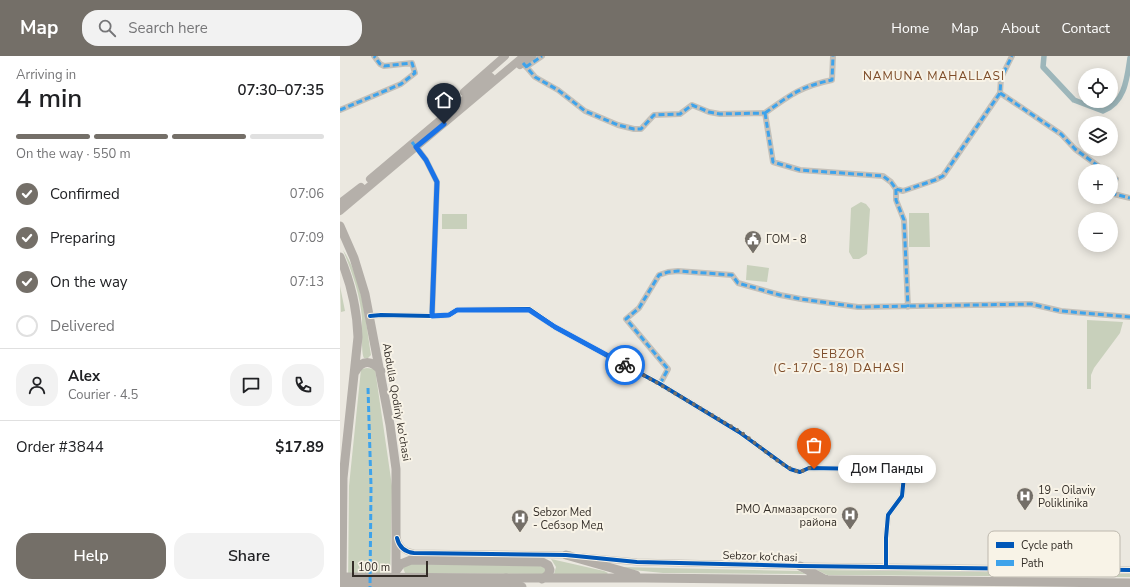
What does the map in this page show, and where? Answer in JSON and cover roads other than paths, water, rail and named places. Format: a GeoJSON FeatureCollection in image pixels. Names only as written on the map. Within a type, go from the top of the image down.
{"type":"FeatureCollection","features":[{"type":"Feature","properties":{"kind":"main road"},"geometry":{"type":"LineString","coordinates":[[442,121],[460,95],[505,56]]}},
{"type":"Feature","properties":{"kind":"main road"},"geometry":{"type":"LineString","coordinates":[[340,212],[516,56]]}},
{"type":"Feature","properties":{"kind":"main road"},"geometry":{"type":"LineString","coordinates":[[442,121],[471,107],[532,56]]}},
{"type":"Feature","properties":{"kind":"main road"},"geometry":{"type":"LineString","coordinates":[[340,202],[355,192],[414,145]]}},
{"type":"Feature","properties":{"kind":"main road","name":"Abdulla Qodiriy ko'chasi"},"geometry":{"type":"LineString","coordinates":[[340,226],[358,269],[370,316],[396,469],[396,587]]}},
{"type":"Feature","properties":{"kind":"main road"},"geometry":{"type":"LineString","coordinates":[[340,257],[350,286],[356,311],[358,337],[343,478],[341,586]]}},
{"type":"Feature","properties":{"kind":"main road"},"geometry":{"type":"LineString","coordinates":[[354,375],[359,365],[365,362],[374,364],[380,371]]}},
{"type":"Feature","properties":{"kind":"main road"},"geometry":{"type":"LineString","coordinates":[[566,555],[645,578]]}},
{"type":"Feature","properties":{"kind":"main road"},"geometry":{"type":"LineString","coordinates":[[396,571],[401,564],[411,560],[542,562],[548,565],[550,570],[548,575],[542,579]]}},
{"type":"Feature","properties":{"kind":"main road"},"geometry":{"type":"LineString","coordinates":[[800,566],[828,580]]}},
{"type":"Feature","properties":{"kind":"main road","name":"Sebzor ko‘chasi"},"geometry":{"type":"LineString","coordinates":[[341,571],[506,583],[522,587]]}},
{"type":"Feature","properties":{"kind":"main road","name":"Sebzor ko‘chasi"},"geometry":{"type":"LineString","coordinates":[[341,586],[506,583],[542,579],[645,578],[828,580],[897,584],[1130,583]]}},
{"type":"Feature","properties":{"kind":"street"},"geometry":{"type":"LineString","coordinates":[[340,110],[401,84],[415,73],[412,63],[384,66],[380,64],[374,56]]}},
{"type":"Feature","properties":{"kind":"street"},"geometry":{"type":"LineString","coordinates":[[542,56],[524,62],[535,77],[558,90],[585,111],[618,125],[634,129],[641,129],[654,115],[680,114],[692,105],[709,112],[720,114],[764,113],[792,93],[832,80],[833,56]]}},
{"type":"Feature","properties":{"kind":"street"},"geometry":{"type":"LineString","coordinates":[[896,189],[903,191],[943,176],[1000,93],[1001,78],[1012,56]]}},
{"type":"Feature","properties":{"kind":"street"},"geometry":{"type":"LineString","coordinates":[[1000,93],[1061,134],[1075,149],[1095,164]]}},
{"type":"Feature","properties":{"kind":"street"},"geometry":{"type":"LineString","coordinates":[[764,113],[773,162],[800,170],[883,176],[891,182],[896,189],[896,200],[904,220],[908,307]]}},
{"type":"Feature","properties":{"kind":"street"},"geometry":{"type":"LineString","coordinates":[[414,145],[426,160],[437,182],[432,316]]}},
{"type":"Feature","properties":{"kind":"street"},"geometry":{"type":"LineString","coordinates":[[1118,195],[1130,198]]}},
{"type":"Feature","properties":{"kind":"street"},"geometry":{"type":"LineString","coordinates":[[660,384],[668,369],[626,319],[639,308],[659,275],[668,272],[678,271],[732,275],[738,283],[801,299],[858,307],[1031,304],[1062,311],[1130,317]]}},
{"type":"Feature","properties":{"kind":"street"},"geometry":{"type":"LineString","coordinates":[[370,316],[449,315],[457,310],[529,310],[555,327],[660,384],[739,432],[796,472],[809,468],[869,469],[905,466],[904,491],[888,515],[886,567]]}},
{"type":"Feature","properties":{"kind":"street","name":"Sebzor ko‘chasi"},"geometry":{"type":"LineString","coordinates":[[396,538],[399,545],[403,549],[414,553],[566,555],[637,562],[988,568]]}},
{"type":"Feature","properties":{"kind":"street","name":"Sebzor ko‘chasi"},"geometry":{"type":"LineString","coordinates":[[1120,570],[1130,570]]}},
{"type":"Feature","properties":{"kind":"waterway"},"geometry":{"type":"LineString","coordinates":[[1044,56],[1043,67],[1074,100],[1103,111],[1116,102],[1124,89],[1130,58]]}},
{"type":"Feature","properties":{"kind":"place","name":"ГОМ - 8"},"geometry":{"type":"Point","coordinates":[753,254]}},
{"type":"Feature","properties":{"kind":"place","name":"Дом Панды"},"geometry":{"type":"Point","coordinates":[814,469]}},
{"type":"Feature","properties":{"kind":"place","name":"19 - Oilaviy Poliklinika"},"geometry":{"type":"Point","coordinates":[1025,511]}},
{"type":"Feature","properties":{"kind":"place","name":"РМО Алмазарского района"},"geometry":{"type":"Point","coordinates":[850,530]}},
{"type":"Feature","properties":{"kind":"place","name":"Sebzor Med - Себзор Мед"},"geometry":{"type":"Point","coordinates":[520,533]}},
{"type":"Feature","properties":{"kind":"district","name":"NAMUNA MAHALLASI"},"geometry":{"type":"Point","coordinates":[934,76]}},
{"type":"Feature","properties":{"kind":"district","name":"SEBZOR (C-17/C-18) DAHASI"},"geometry":{"type":"Point","coordinates":[839,361]}}]}
